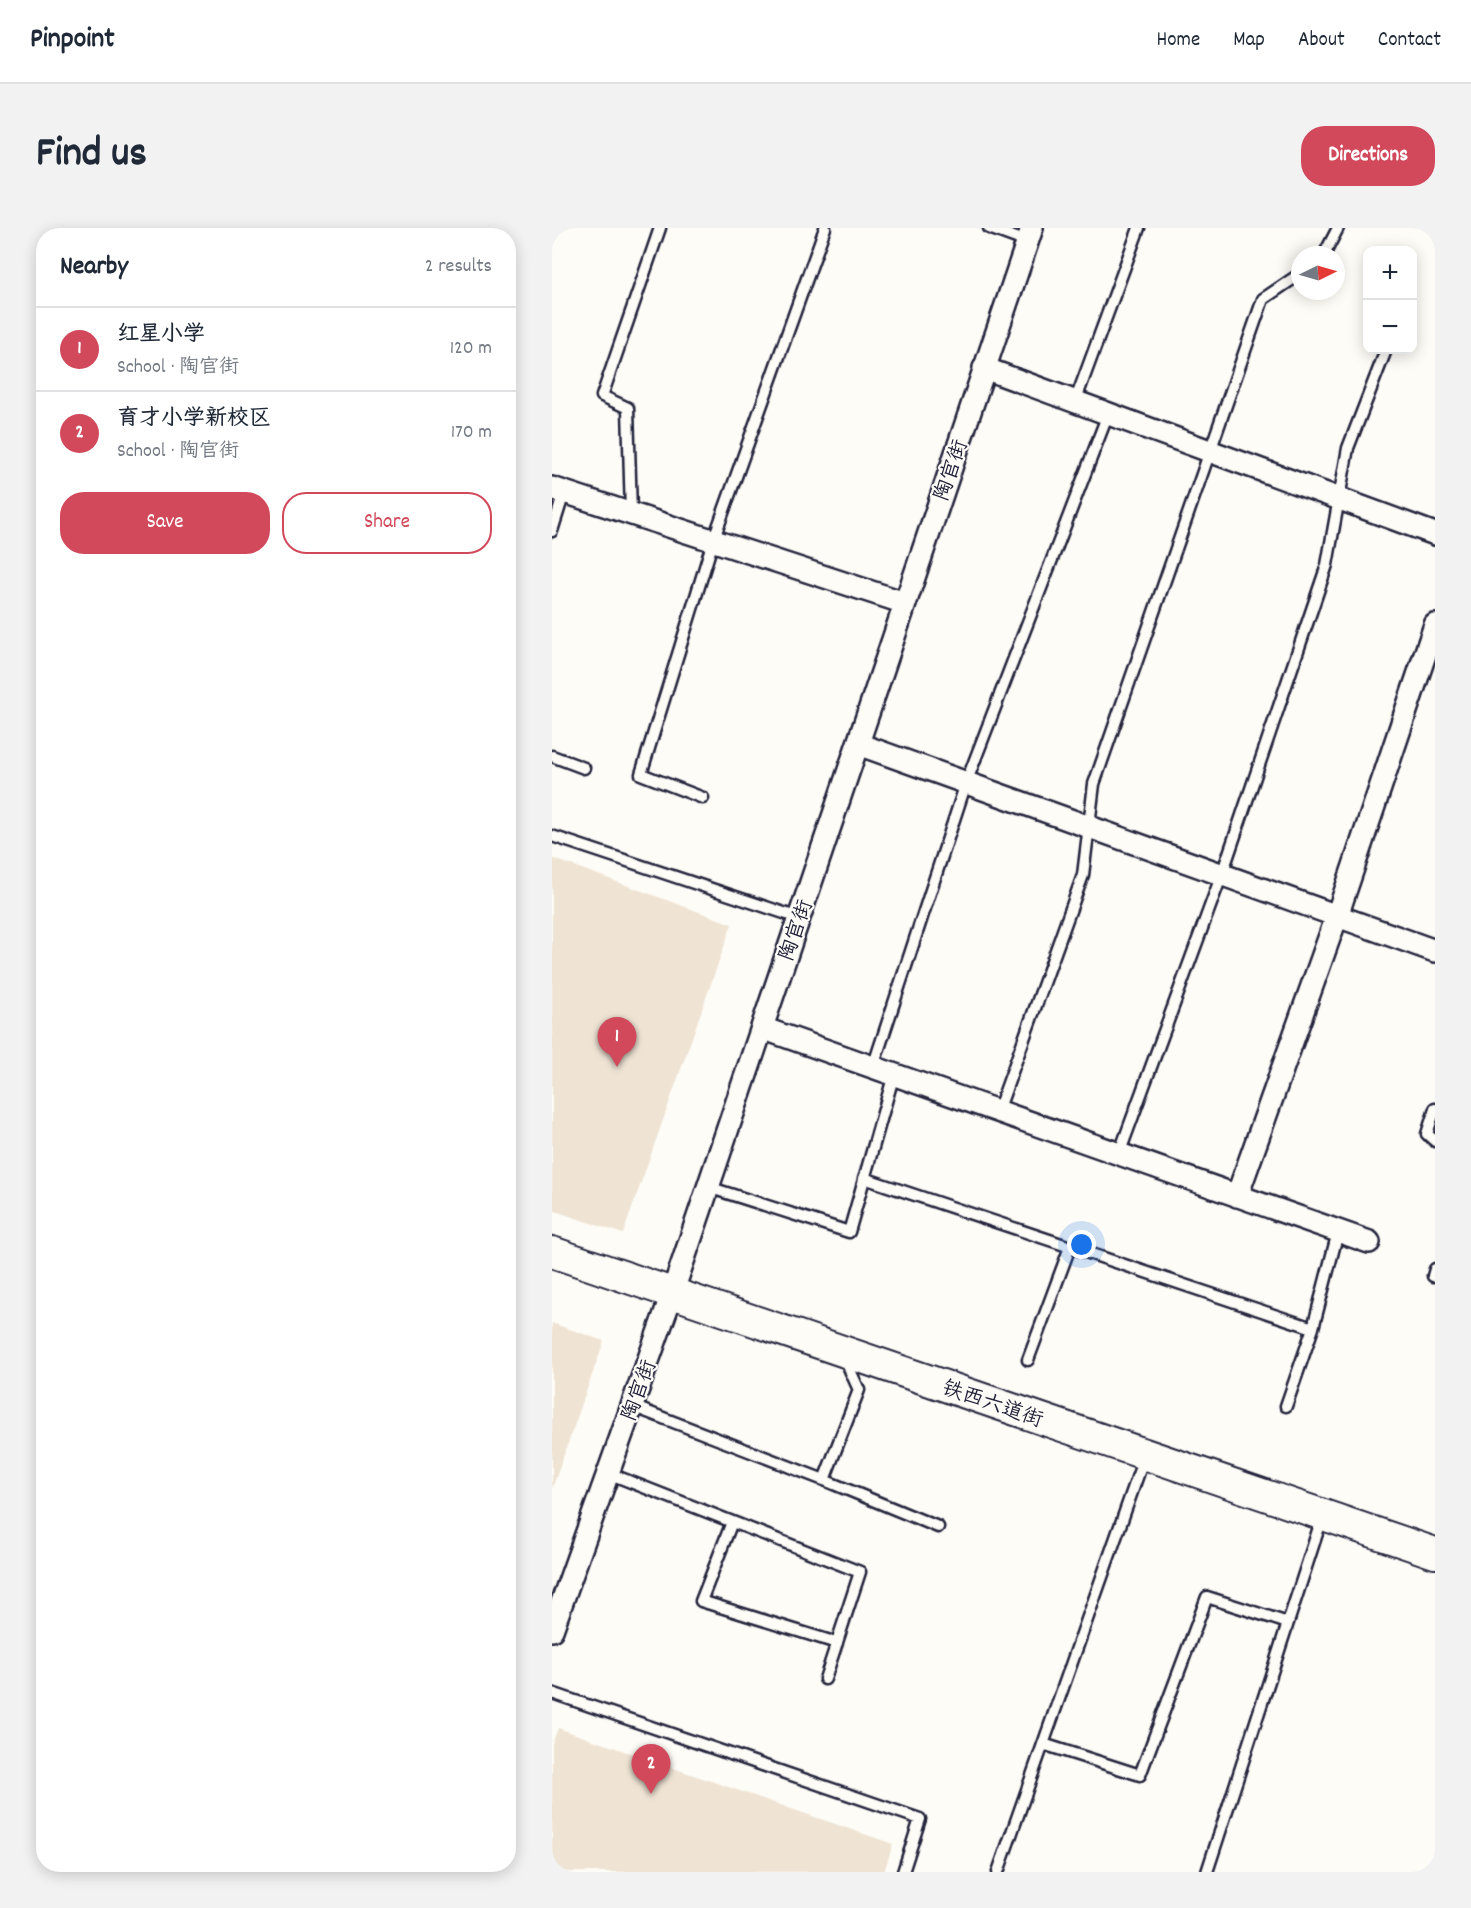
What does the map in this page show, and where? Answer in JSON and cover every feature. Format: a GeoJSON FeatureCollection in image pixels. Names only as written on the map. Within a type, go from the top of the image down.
{"type":"FeatureCollection","features":[{"type":"Feature","properties":{"kind":"main road","name":"铁西六道街"},"geometry":{"type":"LineString","coordinates":[[552,1252],[1435,1553]]}},
{"type":"Feature","properties":{"kind":"street","name":"陶官街"},"geometry":{"type":"LineString","coordinates":[[552,1630],[672,1294],[1029,235]]}},
{"type":"Feature","properties":{"kind":"street"},"geometry":{"type":"LineString","coordinates":[[984,368],[1435,534]]}},
{"type":"Feature","properties":{"kind":"street"},"geometry":{"type":"LineString","coordinates":[[558,491],[905,603]]}},
{"type":"Feature","properties":{"kind":"street"},"geometry":{"type":"LineString","coordinates":[[1237,1196],[1337,916],[1435,625]]}},
{"type":"Feature","properties":{"kind":"street"},"geometry":{"type":"LineString","coordinates":[[858,744],[1435,951]]}},
{"type":"Feature","properties":{"kind":"street"},"geometry":{"type":"LineString","coordinates":[[762,1028],[1369,1242]]}},
{"type":"Feature","properties":{"kind":"lane"},"geometry":{"type":"LineString","coordinates":[[631,514],[628,408],[602,396],[660,228]]}},
{"type":"Feature","properties":{"kind":"lane"},"geometry":{"type":"LineString","coordinates":[[703,798],[641,774],[713,541],[825,228]]}},
{"type":"Feature","properties":{"kind":"lane"},"geometry":{"type":"LineString","coordinates":[[989,228],[1029,235]]}},
{"type":"Feature","properties":{"kind":"lane"},"geometry":{"type":"LineString","coordinates":[[1075,402],[1139,228]]}},
{"type":"Feature","properties":{"kind":"lane"},"geometry":{"type":"LineString","coordinates":[[1329,246],[1338,228]]}},
{"type":"Feature","properties":{"kind":"lane"},"geometry":{"type":"LineString","coordinates":[[998,1111],[1083,875],[1094,784],[1263,299],[1291,280]]}},
{"type":"Feature","properties":{"kind":"lane"},"geometry":{"type":"LineString","coordinates":[[1119,1154],[1221,874],[1327,565],[1348,448],[1384,354]]}},
{"type":"Feature","properties":{"kind":"lane"},"geometry":{"type":"LineString","coordinates":[[873,1067],[966,783],[1108,414]]}},
{"type":"Feature","properties":{"kind":"lane"},"geometry":{"type":"LineString","coordinates":[[552,531],[558,491]]}},
{"type":"Feature","properties":{"kind":"lane"},"geometry":{"type":"LineString","coordinates":[[552,756],[584,768]]}},
{"type":"Feature","properties":{"kind":"lane"},"geometry":{"type":"LineString","coordinates":[[552,836],[799,918]]}},
{"type":"Feature","properties":{"kind":"lane"},"geometry":{"type":"LineString","coordinates":[[708,1187],[849,1232],[894,1074]]}},
{"type":"Feature","properties":{"kind":"lane"},"geometry":{"type":"LineString","coordinates":[[1435,1109],[1427,1134],[1435,1141]]}},
{"type":"Feature","properties":{"kind":"lane"},"geometry":{"type":"LineString","coordinates":[[864,1178],[1312,1328]]}},
{"type":"Feature","properties":{"kind":"lane"},"geometry":{"type":"LineString","coordinates":[[1286,1406],[1312,1328],[1338,1232]]}},
{"type":"Feature","properties":{"kind":"lane"},"geometry":{"type":"LineString","coordinates":[[1028,1360],[1070,1246]]}},
{"type":"Feature","properties":{"kind":"lane"},"geometry":{"type":"LineString","coordinates":[[824,1480],[859,1389],[841,1351]]}},
{"type":"Feature","properties":{"kind":"lane"},"geometry":{"type":"LineString","coordinates":[[632,1406],[938,1527]]}},
{"type":"Feature","properties":{"kind":"lane"},"geometry":{"type":"LineString","coordinates":[[998,1872],[1145,1455]]}},
{"type":"Feature","properties":{"kind":"lane"},"geometry":{"type":"LineString","coordinates":[[608,1473],[860,1572],[825,1679]]}},
{"type":"Feature","properties":{"kind":"lane"},"geometry":{"type":"LineString","coordinates":[[1207,1872],[1323,1515]]}},
{"type":"Feature","properties":{"kind":"lane"},"geometry":{"type":"LineString","coordinates":[[732,1522],[701,1601],[837,1642]]}},
{"type":"Feature","properties":{"kind":"lane"},"geometry":{"type":"LineString","coordinates":[[1043,1744],[1140,1775],[1206,1597],[1288,1623]]}},
{"type":"Feature","properties":{"kind":"lane"},"geometry":{"type":"LineString","coordinates":[[552,1692],[920,1819],[903,1872]]}},
{"type":"Feature","properties":{"kind":"shaded area"},"geometry":{"type":"Polygon","coordinates":[[[552,858],[732,924],[623,1234],[552,1210],[552,858]]]}},
{"type":"Feature","properties":{"kind":"shaded area"},"geometry":{"type":"Polygon","coordinates":[[[552,1323],[604,1341],[552,1489],[552,1323]]]}},
{"type":"Feature","properties":{"kind":"shaded area"},"geometry":{"type":"Polygon","coordinates":[[[558,1728],[893,1844],[884,1872],[552,1872],[552,1744],[558,1728]]]}},
{"type":"Feature","properties":{"kind":"place","name":"红星小学"},"geometry":{"type":"Point","coordinates":[617,1067]}},
{"type":"Feature","properties":{"kind":"place","name":"育才小学新校区"},"geometry":{"type":"Point","coordinates":[651,1794]}}]}
